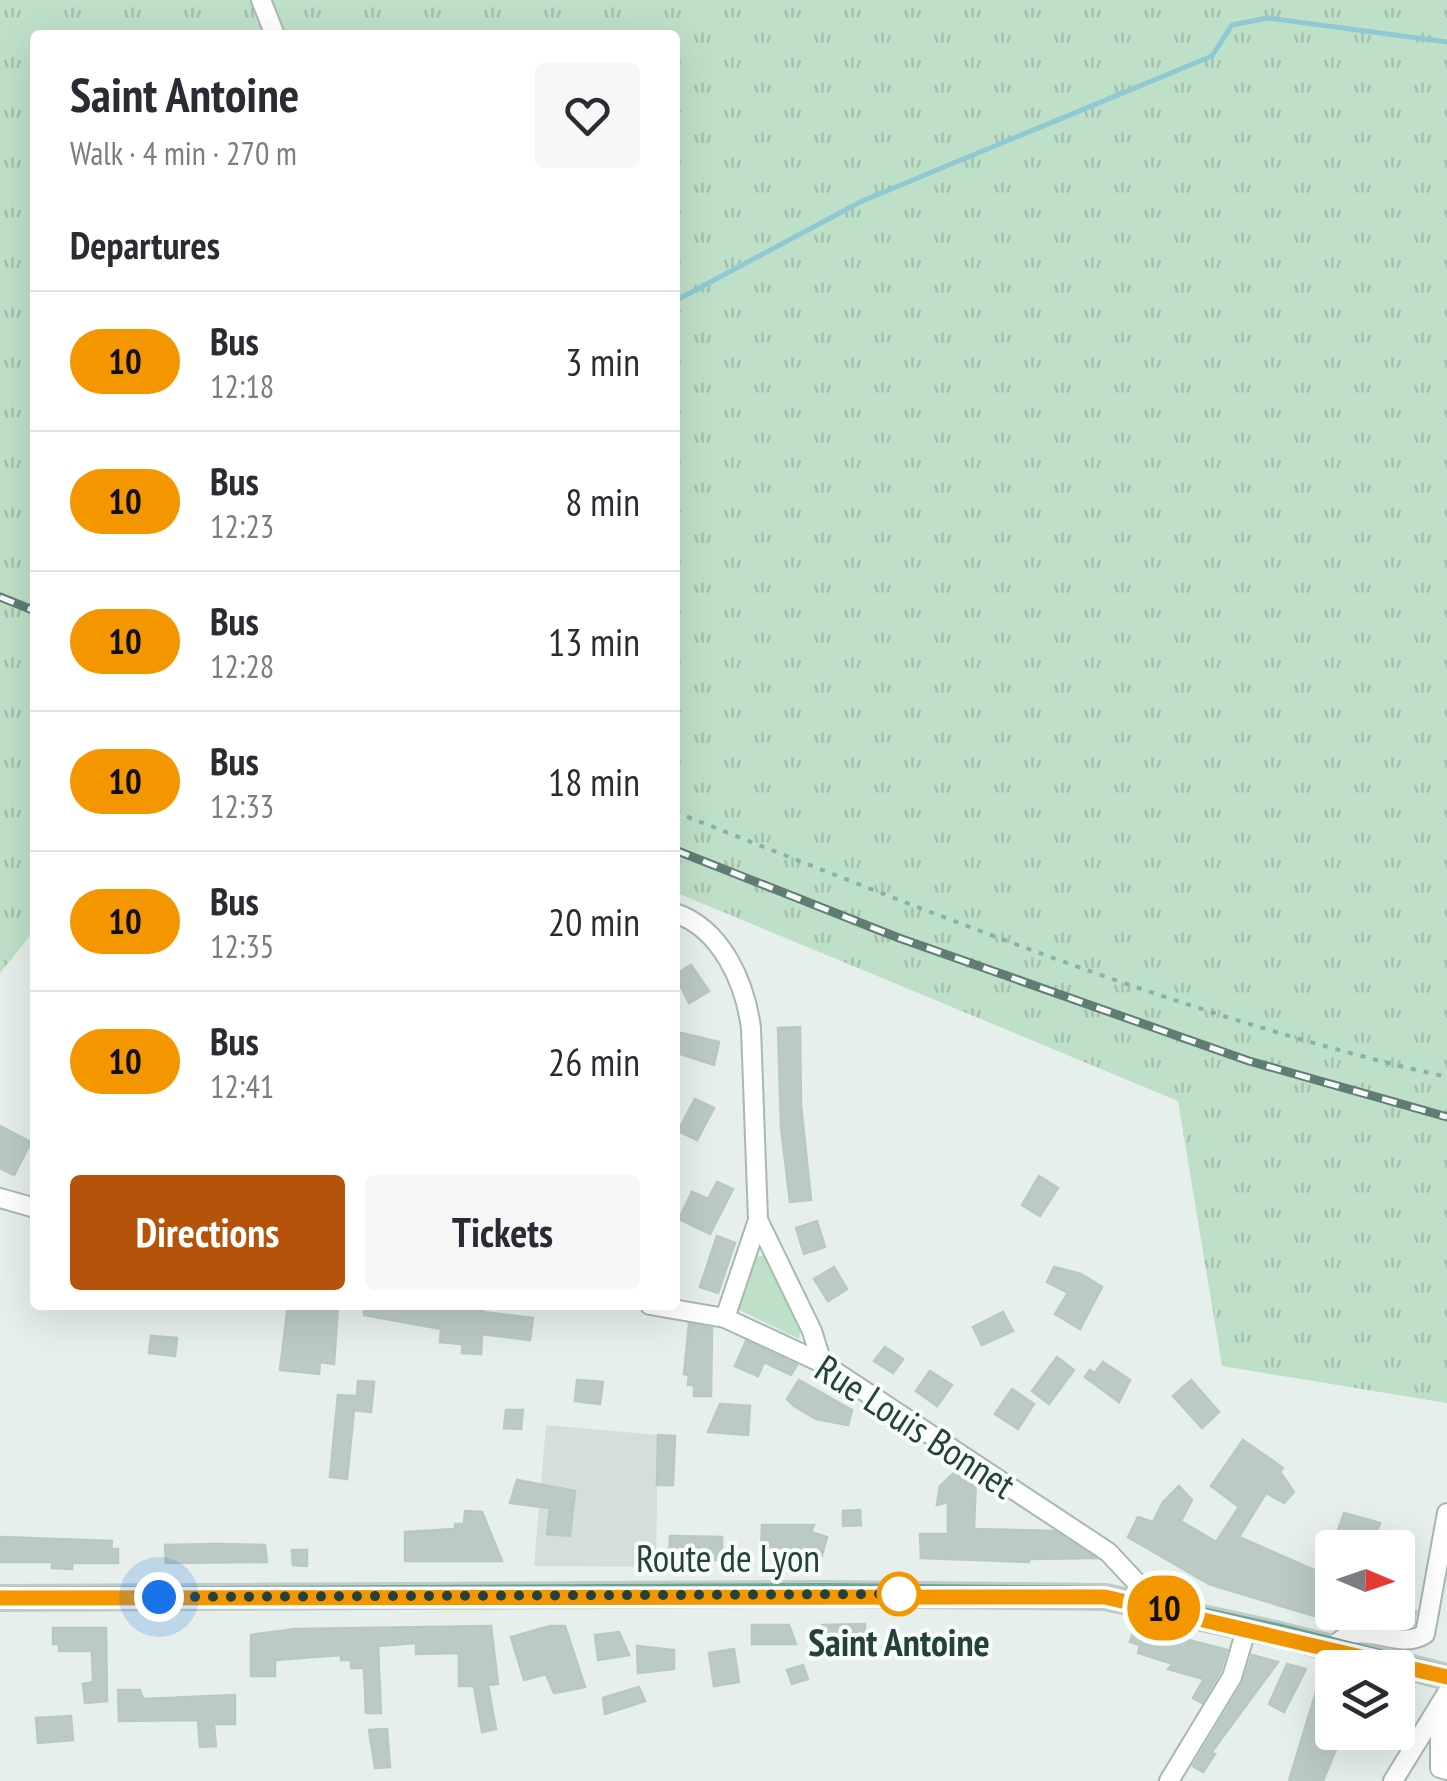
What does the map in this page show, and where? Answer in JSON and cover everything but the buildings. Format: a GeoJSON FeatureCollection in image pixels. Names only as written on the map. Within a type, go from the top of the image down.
{"type":"FeatureCollection","features":[{"type":"Feature","properties":{"kind":"main road","name":"Route de Lyon"},"geometry":{"type":"LineString","coordinates":[[0,1598],[938,1594],[1105,1597],[1147,1603],[1447,1677]]}},
{"type":"Feature","properties":{"kind":"street"},"geometry":{"type":"LineString","coordinates":[[261,0],[273,30]]}},
{"type":"Feature","properties":{"kind":"street"},"geometry":{"type":"LineString","coordinates":[[680,916],[715,941],[748,1002],[760,1172],[758,1220],[724,1318]]}},
{"type":"Feature","properties":{"kind":"street"},"geometry":{"type":"LineString","coordinates":[[0,1198],[30,1207]]}},
{"type":"Feature","properties":{"kind":"street"},"geometry":{"type":"LineString","coordinates":[[758,1220],[812,1331],[822,1363]]}},
{"type":"Feature","properties":{"kind":"street","name":"Rue Louis Bonnet"},"geometry":{"type":"LineString","coordinates":[[678,1310],[724,1318],[822,1363],[1108,1552],[1138,1584],[1147,1603]]}},
{"type":"Feature","properties":{"kind":"street"},"geometry":{"type":"LineString","coordinates":[[1334,1648],[1343,1636],[1356,1631],[1407,1640],[1425,1634],[1447,1512]]}},
{"type":"Feature","properties":{"kind":"street"},"geometry":{"type":"LineString","coordinates":[[1168,1781],[1232,1677],[1248,1627]]}},
{"type":"Feature","properties":{"kind":"street"},"geometry":{"type":"LineString","coordinates":[[1444,1699],[1440,1768],[1447,1770]]}},
{"type":"Feature","properties":{"kind":"street"},"geometry":{"type":"LineString","coordinates":[[1393,1781],[1444,1699]]}},
{"type":"Feature","properties":{"kind":"path"},"geometry":{"type":"LineString","coordinates":[[680,814],[1144,989],[1360,1058],[1447,1077]]}},
{"type":"Feature","properties":{"kind":"shaded area"},"geometry":{"type":"Polygon","coordinates":[[[546,1425],[658,1435],[656,1567],[534,1566],[546,1425]]]}},
{"type":"Feature","properties":{"kind":"green space"},"geometry":{"type":"Polygon","coordinates":[[[0,0],[1447,0],[1447,1403],[1222,1366],[1178,1101],[680,894],[680,30],[30,30],[30,936],[0,973],[0,0]]]}},
{"type":"Feature","properties":{"kind":"green space"},"geometry":{"type":"Polygon","coordinates":[[[766,1255],[801,1325],[799,1339],[739,1310],[755,1257],[766,1255]]]}},
{"type":"Feature","properties":{"kind":"waterway"},"geometry":{"type":"LineString","coordinates":[[680,298],[862,201],[1212,56],[1232,25],[1268,18],[1447,42]]}},
{"type":"Feature","properties":{"kind":"railway"},"geometry":{"type":"LineString","coordinates":[[0,597],[30,609]]}},
{"type":"Feature","properties":{"kind":"railway"},"geometry":{"type":"LineString","coordinates":[[680,852],[899,938],[1249,1061],[1447,1117]]}},
{"type":"Feature","properties":{"kind":"bus line","name":"10"},"geometry":{"type":"LineString","coordinates":[[0,1598],[824,1594],[1105,1597],[1147,1603],[1447,1677]]}},
{"type":"Feature","properties":{"kind":"place","name":"Saint Antoine"},"geometry":{"type":"Point","coordinates":[899,1594]}},
{"type":"Feature","properties":{"kind":"route"},"geometry":{"type":"LineString","coordinates":[[159,1597],[899,1594]]}}]}
